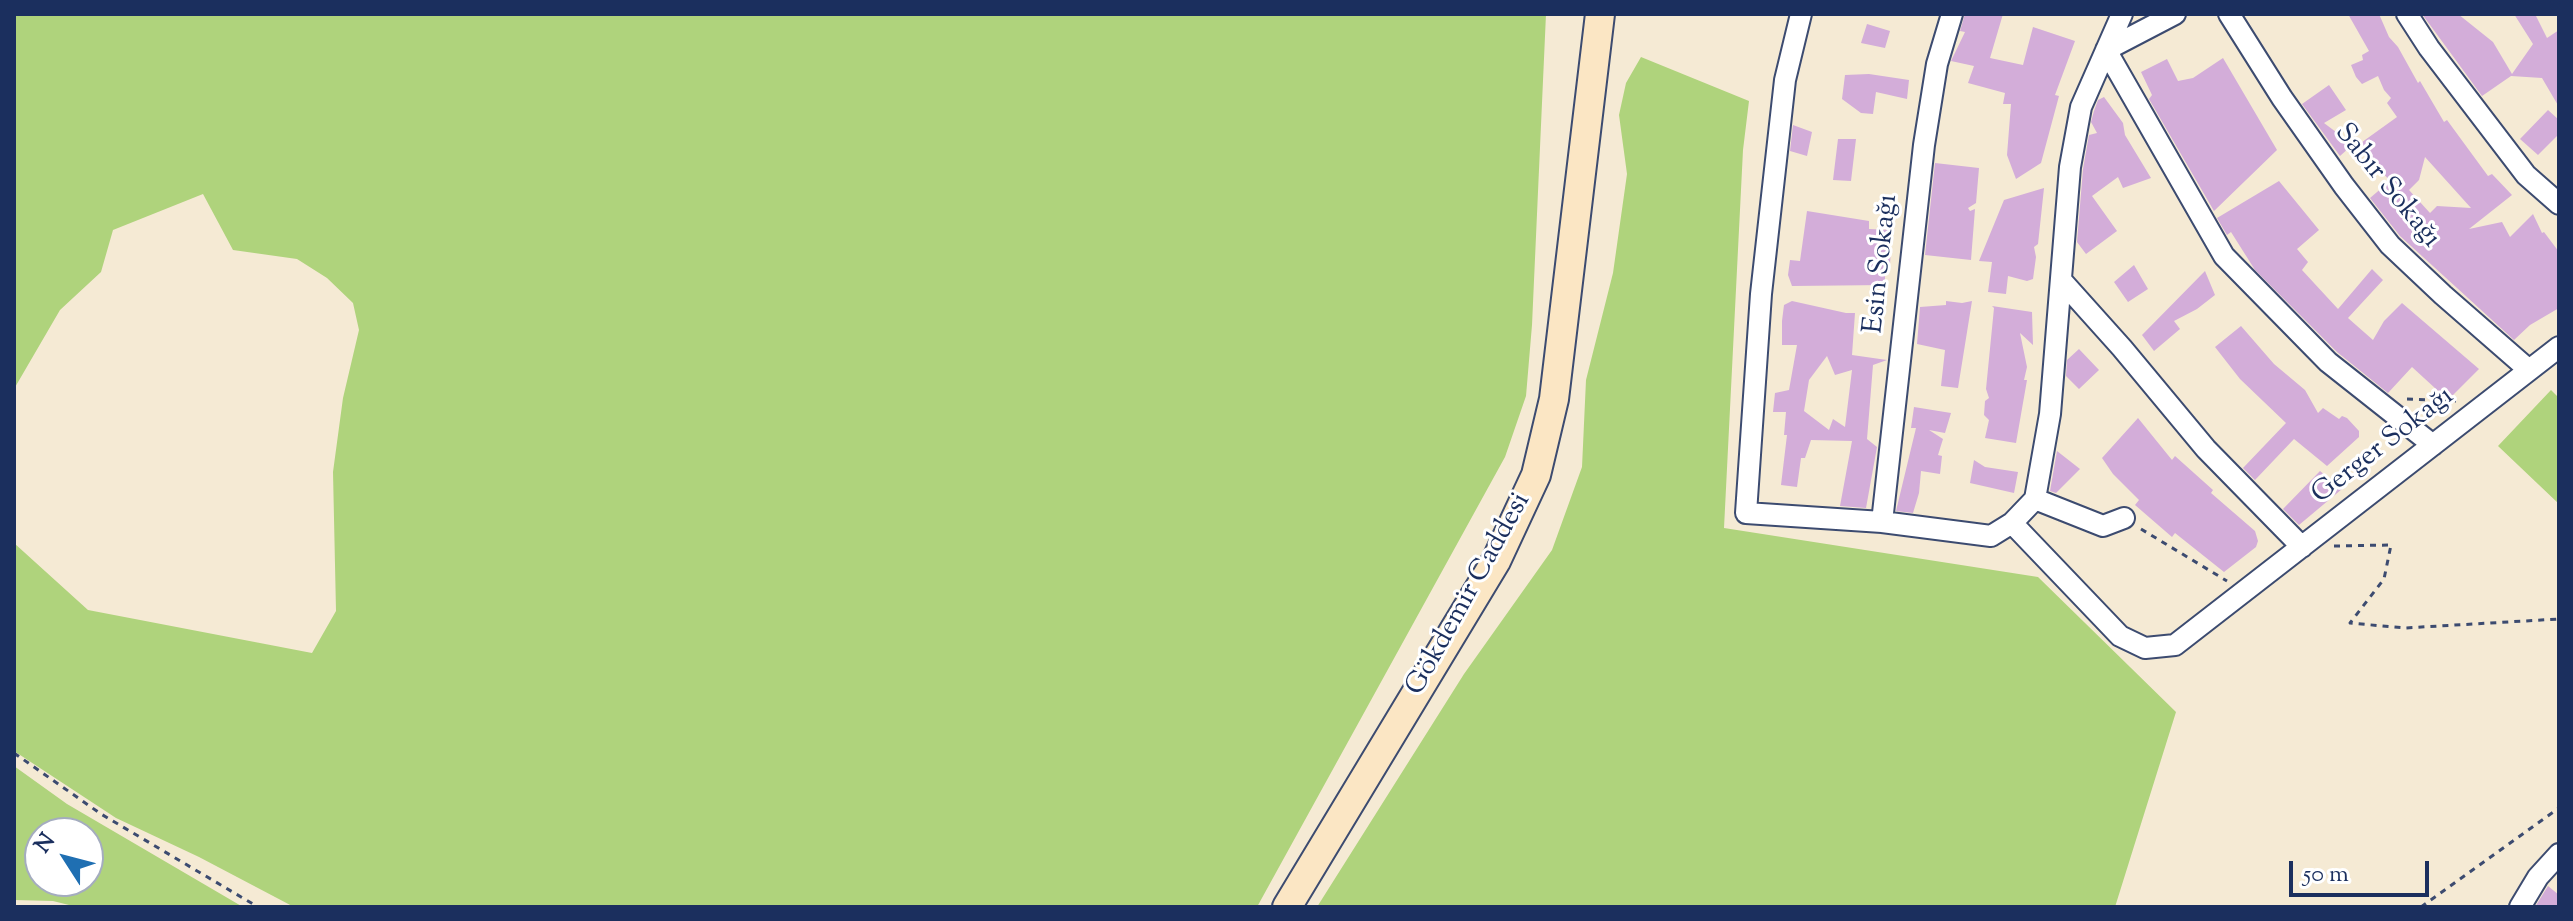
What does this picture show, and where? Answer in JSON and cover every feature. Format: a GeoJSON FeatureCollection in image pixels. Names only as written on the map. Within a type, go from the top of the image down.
{"type":"FeatureCollection","features":[{"type":"Feature","properties":{"kind":"main road","name":"Gökdemir Caddesi"},"geometry":{"type":"LineString","coordinates":[[1287,907],[1496,561],[1536,475],[1556,385],[1600,14]]}},
{"type":"Feature","properties":{"kind":"street"},"geometry":{"type":"LineString","coordinates":[[1801,14],[1785,80],[1763,278],[1746,513],[1882,522],[1991,536],[2012,523],[2035,499],[2050,414],[2070,167],[2081,107],[2122,14]]}},
{"type":"Feature","properties":{"kind":"street","name":"Esin Sokağı"},"geometry":{"type":"LineString","coordinates":[[1882,522],[1924,145],[1937,64],[1952,14]]}},
{"type":"Feature","properties":{"kind":"street"},"geometry":{"type":"LineString","coordinates":[[2106,50],[2175,14]]}},
{"type":"Feature","properties":{"kind":"street","name":"Sabır Sokağı"},"geometry":{"type":"LineString","coordinates":[[2229,14],[2291,110],[2390,245],[2529,370]]}},
{"type":"Feature","properties":{"kind":"street"},"geometry":{"type":"LineString","coordinates":[[2407,14],[2444,69],[2526,175],[2559,204]]}},
{"type":"Feature","properties":{"kind":"street"},"geometry":{"type":"LineString","coordinates":[[2106,50],[2224,256],[2328,362],[2433,445]]}},
{"type":"Feature","properties":{"kind":"street"},"geometry":{"type":"LineString","coordinates":[[2061,280],[2206,449],[2302,547]]}},
{"type":"Feature","properties":{"kind":"street","name":"Gerger Sokağı"},"geometry":{"type":"LineString","coordinates":[[2012,523],[2120,636],[2145,648],[2175,645],[2559,347]]}},
{"type":"Feature","properties":{"kind":"street"},"geometry":{"type":"LineString","coordinates":[[2035,499],[2103,526],[2124,518]]}},
{"type":"Feature","properties":{"kind":"street"},"geometry":{"type":"LineString","coordinates":[[2520,907],[2538,877],[2559,854]]}},
{"type":"Feature","properties":{"kind":"path"},"geometry":{"type":"LineString","coordinates":[[2374,398],[2487,403]]}},
{"type":"Feature","properties":{"kind":"path"},"geometry":{"type":"LineString","coordinates":[[2124,518],[2244,592]]}},
{"type":"Feature","properties":{"kind":"path"},"geometry":{"type":"LineString","coordinates":[[2302,547],[2391,545],[2384,579],[2350,623],[2405,628],[2559,619]]}},
{"type":"Feature","properties":{"kind":"path"},"geometry":{"type":"LineString","coordinates":[[14,753],[101,814],[258,907]]}},
{"type":"Feature","properties":{"kind":"path"},"geometry":{"type":"LineString","coordinates":[[2421,907],[2559,808]]}},
{"type":"Feature","properties":{"kind":"green space"},"geometry":{"type":"Polygon","coordinates":[[[14,14],[1546,14],[1526,396],[1505,457],[1257,907],[294,907],[116,818],[14,751],[14,543],[88,610],[312,653],[336,611],[333,472],[343,398],[359,330],[353,303],[327,278],[297,259],[233,250],[203,194],[113,230],[101,272],[60,310],[14,389],[14,14]]]}},
{"type":"Feature","properties":{"kind":"green space"},"geometry":{"type":"Polygon","coordinates":[[[1641,57],[1749,101],[1743,150],[1724,528],[2038,577],[2176,712],[2115,907],[1317,907],[1464,674],[1552,550],[1582,467],[1586,380],[1613,273],[1627,174],[1619,115],[1626,83],[1641,57]]]}},
{"type":"Feature","properties":{"kind":"green space"},"geometry":{"type":"Polygon","coordinates":[[[2551,390],[2559,398],[2559,504],[2498,446],[2551,390]]]}},
{"type":"Feature","properties":{"kind":"green space"},"geometry":{"type":"Polygon","coordinates":[[[14,766],[89,817],[24,817],[24,897],[104,897],[104,826],[243,907],[77,907],[53,901],[14,900],[14,766]]]}},
{"type":"Feature","properties":{"kind":"building"},"geometry":{"type":"Polygon","coordinates":[[[1965,14],[2003,14],[1990,58],[2023,65],[2033,27],[2075,41],[2055,95],[2059,96],[2041,163],[2016,179],[2007,155],[2011,104],[2003,104],[2005,93],[1968,83],[1974,66],[1951,61],[1965,32],[1960,31],[1965,14]]]}},
{"type":"Feature","properties":{"kind":"building"},"geometry":{"type":"Polygon","coordinates":[[[2348,14],[2379,14],[2389,37],[2444,122],[2447,120],[2488,176],[2492,174],[2512,195],[2469,229],[2502,222],[2510,237],[2533,214],[2542,233],[2559,252],[2559,308],[2530,325],[2514,340],[2400,236],[2370,198],[2390,181],[2358,145],[2397,117],[2387,103],[2391,98],[2378,76],[2362,84],[2356,77],[2351,65],[2363,60],[2362,55],[2369,51],[2348,14]],[[2425,157],[2419,180],[2409,190],[2430,213],[2437,206],[2471,208],[2425,157]]]}},
{"type":"Feature","properties":{"kind":"building"},"geometry":{"type":"Polygon","coordinates":[[[2422,14],[2458,14],[2493,42],[2512,74],[2533,44],[2514,14],[2535,14],[2547,38],[2559,30],[2559,107],[2542,78],[2511,76],[2482,96],[2422,14]]]}},
{"type":"Feature","properties":{"kind":"building"},"geometry":{"type":"Polygon","coordinates":[[[1867,24],[1890,31],[1885,48],[1861,43],[1867,24]]]}},
{"type":"Feature","properties":{"kind":"building"},"geometry":{"type":"Polygon","coordinates":[[[2223,58],[2277,150],[2214,211],[2149,99],[2152,95],[2141,72],[2167,59],[2178,81],[2193,78],[2223,58]]]}},
{"type":"Feature","properties":{"kind":"building"},"geometry":{"type":"Polygon","coordinates":[[[1869,74],[1909,80],[1907,99],[1876,92],[1873,114],[1861,113],[1842,99],[1845,75],[1869,74]]]}},
{"type":"Feature","properties":{"kind":"building"},"geometry":{"type":"Polygon","coordinates":[[[2329,85],[2346,110],[2324,123],[2344,138],[2350,147],[2340,156],[2302,104],[2329,85]]]}},
{"type":"Feature","properties":{"kind":"building"},"geometry":{"type":"Polygon","coordinates":[[[2104,97],[2123,123],[2125,135],[2151,178],[2123,188],[2118,177],[2092,196],[2117,231],[2086,254],[2077,242],[2083,169],[2089,135],[2097,133],[2091,122],[2094,111],[2098,100],[2104,97]]]}},
{"type":"Feature","properties":{"kind":"building"},"geometry":{"type":"Polygon","coordinates":[[[2548,110],[2559,120],[2559,134],[2538,155],[2520,139],[2548,110]]]}},
{"type":"Feature","properties":{"kind":"building"},"geometry":{"type":"Polygon","coordinates":[[[1793,125],[1812,132],[1807,156],[1790,151],[1793,125]]]}},
{"type":"Feature","properties":{"kind":"building"},"geometry":{"type":"Polygon","coordinates":[[[1838,139],[1856,139],[1851,181],[1833,180],[1838,139]]]}},
{"type":"Feature","properties":{"kind":"building"},"geometry":{"type":"Polygon","coordinates":[[[1935,163],[1979,168],[1976,203],[1968,208],[1970,211],[1975,209],[1971,260],[1925,255],[1935,163]]]}},
{"type":"Feature","properties":{"kind":"building"},"geometry":{"type":"Polygon","coordinates":[[[2279,181],[2319,230],[2297,249],[2308,262],[2302,270],[2338,309],[2372,269],[2383,280],[2348,318],[2373,340],[2384,321],[2402,303],[2479,369],[2448,400],[2412,367],[2388,393],[2337,352],[2255,270],[2231,232],[2227,235],[2217,218],[2279,181]]]}},
{"type":"Feature","properties":{"kind":"building"},"geometry":{"type":"Polygon","coordinates":[[[2044,188],[2038,244],[2034,247],[2033,279],[2027,281],[2008,276],[2006,294],[1988,292],[1992,262],[1979,261],[2004,200],[2044,188]]]}},
{"type":"Feature","properties":{"kind":"building"},"geometry":{"type":"Polygon","coordinates":[[[1807,211],[1869,221],[1869,229],[1892,230],[1890,264],[1885,264],[1885,285],[1792,286],[1788,275],[1790,260],[1800,261],[1807,211]]]}},
{"type":"Feature","properties":{"kind":"building"},"geometry":{"type":"Polygon","coordinates":[[[2134,265],[2148,289],[2128,302],[2114,282],[2134,265]]]}},
{"type":"Feature","properties":{"kind":"building"},"geometry":{"type":"Polygon","coordinates":[[[2205,271],[2215,295],[2174,321],[2180,329],[2154,351],[2142,335],[2205,271]]]}},
{"type":"Feature","properties":{"kind":"building"},"geometry":{"type":"Polygon","coordinates":[[[1792,301],[1855,313],[1852,355],[1887,360],[1873,365],[1867,439],[1877,447],[1866,508],[1840,506],[1852,441],[1811,440],[1805,458],[1801,458],[1797,487],[1781,485],[1787,435],[1784,435],[1786,412],[1773,412],[1775,393],[1789,390],[1797,345],[1782,345],[1784,305],[1792,301]],[[1827,356],[1809,380],[1804,411],[1829,430],[1833,419],[1845,427],[1852,370],[1835,375],[1827,356]]]}},
{"type":"Feature","properties":{"kind":"building"},"geometry":{"type":"Polygon","coordinates":[[[1946,301],[1972,301],[1958,388],[1941,386],[1945,350],[1917,344],[1920,307],[1946,305],[1946,301]]]}},
{"type":"Feature","properties":{"kind":"building"},"geometry":{"type":"Polygon","coordinates":[[[1992,306],[2032,312],[2033,345],[2020,333],[2027,367],[2024,380],[2027,380],[2016,443],[1985,438],[1989,420],[1984,415],[1985,401],[1989,398],[1986,389],[1992,306]]]}},
{"type":"Feature","properties":{"kind":"building"},"geometry":{"type":"Polygon","coordinates":[[[2241,326],[2274,364],[2305,390],[2318,413],[2323,408],[2339,419],[2342,416],[2347,418],[2359,431],[2359,437],[2327,466],[2294,439],[2255,480],[2243,468],[2286,423],[2240,379],[2215,347],[2241,326]]]}},
{"type":"Feature","properties":{"kind":"building"},"geometry":{"type":"Polygon","coordinates":[[[2079,349],[2099,370],[2079,389],[2066,376],[2067,360],[2079,349]]]}},
{"type":"Feature","properties":{"kind":"building"},"geometry":{"type":"Polygon","coordinates":[[[1914,407],[1951,413],[1945,433],[1929,430],[1943,439],[1938,455],[1942,456],[1940,474],[1921,471],[1913,513],[1896,511],[1916,428],[1911,428],[1914,407]]]}},
{"type":"Feature","properties":{"kind":"building"},"geometry":{"type":"Polygon","coordinates":[[[2138,418],[2172,460],[2175,456],[2255,531],[2256,547],[2224,572],[2175,533],[2172,537],[2135,505],[2139,500],[2102,458],[2138,418]]]}},
{"type":"Feature","properties":{"kind":"building"},"geometry":{"type":"Polygon","coordinates":[[[2057,451],[2080,469],[2056,493],[2050,491],[2057,451]]]}},
{"type":"Feature","properties":{"kind":"building"},"geometry":{"type":"Polygon","coordinates":[[[1974,460],[1985,467],[2018,472],[2014,493],[1970,483],[1974,460]]]}},
{"type":"Feature","properties":{"kind":"building"},"geometry":{"type":"Polygon","coordinates":[[[2320,471],[2342,489],[2299,525],[2283,509],[2320,471]]]}},
{"type":"Feature","properties":{"kind":"building"},"geometry":{"type":"Polygon","coordinates":[[[2548,886],[2559,895],[2559,907],[2535,907],[2548,886]]]}}]}
